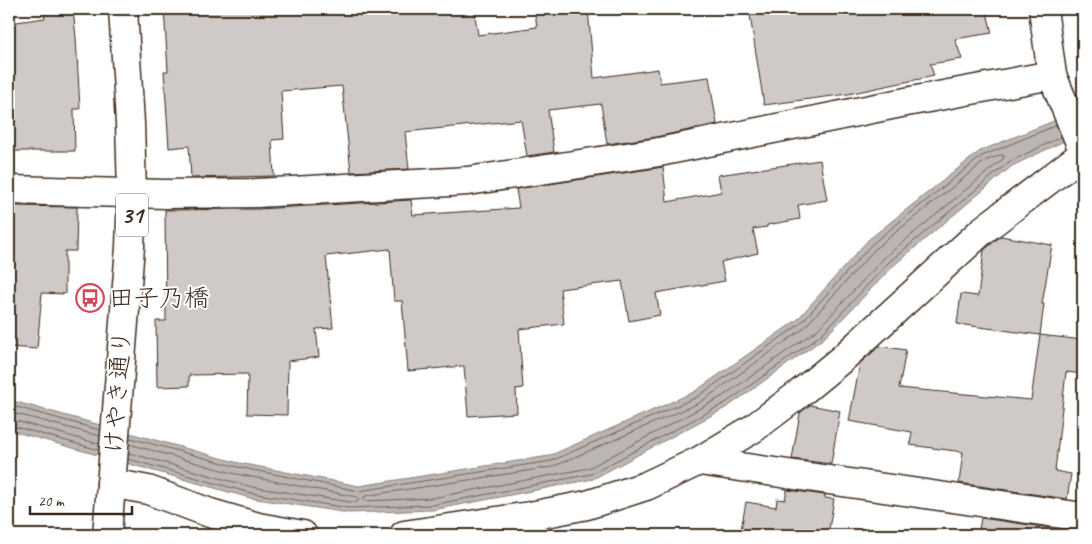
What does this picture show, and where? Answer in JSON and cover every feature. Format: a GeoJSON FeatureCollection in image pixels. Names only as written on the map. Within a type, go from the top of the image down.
{"type":"FeatureCollection","features":[{"type":"Feature","properties":{"kind":"street","name":"けやき通り"},"geometry":{"type":"LineString","coordinates":[[107,535],[130,247],[132,193],[123,9]]}},
{"type":"Feature","properties":{"kind":"street"},"geometry":{"type":"LineString","coordinates":[[1043,9],[1052,75],[1083,150]]}},
{"type":"Feature","properties":{"kind":"street"},"geometry":{"type":"LineString","coordinates":[[9,190],[132,193],[257,193],[468,181],[659,152],[906,102],[1052,75]]}},
{"type":"Feature","properties":{"kind":"street"},"geometry":{"type":"LineString","coordinates":[[404,535],[530,516],[587,505],[646,486],[699,461],[754,428],[799,394],[843,358],[983,230],[1083,154]]}},
{"type":"Feature","properties":{"kind":"street"},"geometry":{"type":"LineString","coordinates":[[699,461],[1083,516]]}},
{"type":"Feature","properties":{"kind":"street"},"geometry":{"type":"LineString","coordinates":[[112,474],[148,490],[210,513],[258,527],[303,535]]}},
{"type":"Feature","properties":{"kind":"water"},"geometry":{"type":"Polygon","coordinates":[[[1083,109],[1083,132],[1012,166],[893,266],[824,338],[729,406],[593,479],[433,510],[349,513],[250,498],[9,430],[9,400],[239,463],[359,486],[549,456],[694,392],[797,320],[868,240],[980,151],[1083,109]]]}},
{"type":"Feature","properties":{"kind":"building"},"geometry":{"type":"Polygon","coordinates":[[[73,9],[76,37],[80,109],[74,109],[75,151],[13,151],[14,118],[9,118],[9,23],[45,18],[44,11],[73,9]]]}},
{"type":"Feature","properties":{"kind":"building"},"geometry":{"type":"Polygon","coordinates":[[[164,9],[474,9],[478,35],[537,27],[535,13],[588,9],[594,78],[658,69],[660,83],[709,77],[717,124],[656,137],[607,144],[601,104],[548,110],[554,152],[527,156],[521,120],[405,132],[409,169],[351,172],[342,86],[281,91],[284,139],[272,140],[274,176],[191,178],[189,146],[169,148],[164,71],[168,71],[164,9]]]}},
{"type":"Feature","properties":{"kind":"building"},"geometry":{"type":"Polygon","coordinates":[[[749,9],[986,9],[992,33],[955,39],[962,59],[930,64],[934,76],[848,94],[764,105],[749,9]]]}},
{"type":"Feature","properties":{"kind":"building"},"geometry":{"type":"Polygon","coordinates":[[[820,160],[827,200],[798,205],[800,219],[753,229],[758,253],[721,262],[725,281],[656,293],[660,315],[629,321],[622,281],[560,289],[564,324],[519,329],[523,388],[516,389],[517,413],[468,416],[464,366],[408,371],[402,301],[394,301],[390,249],[326,256],[333,328],[316,329],[319,357],[288,361],[287,415],[247,414],[248,374],[189,375],[189,386],[157,387],[156,321],[166,321],[165,210],[258,209],[411,200],[413,215],[519,208],[516,189],[663,167],[667,202],[721,192],[718,175],[820,160]]]}},
{"type":"Feature","properties":{"kind":"building"},"geometry":{"type":"Polygon","coordinates":[[[12,206],[77,207],[76,251],[65,251],[65,294],[42,293],[37,349],[9,347],[9,231],[12,206]]]}},
{"type":"Feature","properties":{"kind":"building"},"geometry":{"type":"Polygon","coordinates":[[[1001,236],[1052,245],[1042,304],[1044,304],[1040,335],[957,324],[961,294],[978,296],[984,250],[1001,236]]]}},
{"type":"Feature","properties":{"kind":"building"},"geometry":{"type":"Polygon","coordinates":[[[1040,335],[1083,340],[1083,374],[1066,372],[1055,471],[1071,474],[1067,499],[959,483],[963,452],[910,445],[912,432],[849,421],[860,363],[880,346],[906,350],[899,388],[1031,400],[1040,335]]]}},
{"type":"Feature","properties":{"kind":"building"},"geometry":{"type":"Polygon","coordinates":[[[810,405],[840,411],[831,464],[792,459],[800,413],[810,405]]]}},
{"type":"Feature","properties":{"kind":"building"},"geometry":{"type":"Polygon","coordinates":[[[787,490],[825,495],[825,498],[834,499],[828,535],[740,535],[746,502],[776,507],[777,499],[785,500],[787,490]]]}},
{"type":"Feature","properties":{"kind":"building"},"geometry":{"type":"Polygon","coordinates":[[[981,518],[1051,528],[1050,535],[978,535],[981,518]]]}},
{"type":"Feature","properties":{"kind":"place","name":"田子乃橋"},"geometry":{"type":"Point","coordinates":[90,298]}}]}
